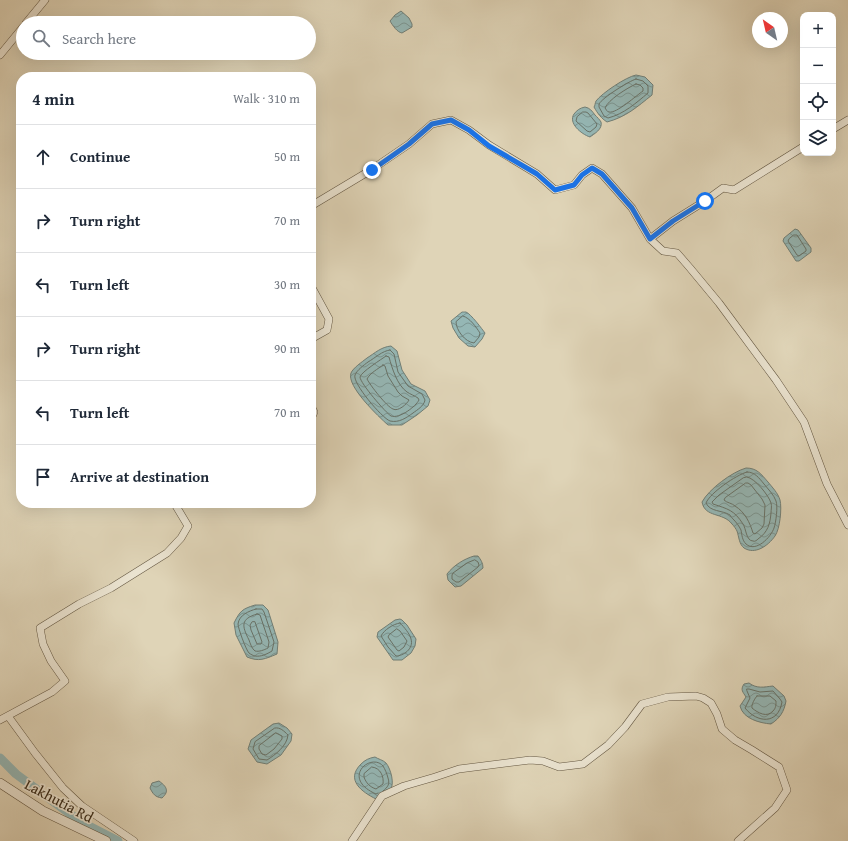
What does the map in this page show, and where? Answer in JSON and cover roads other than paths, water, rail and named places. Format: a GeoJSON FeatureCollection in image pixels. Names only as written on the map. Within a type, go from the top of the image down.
{"type":"FeatureCollection","features":[{"type":"Feature","properties":{"kind":"street"},"geometry":{"type":"LineString","coordinates":[[32,16],[45,0]]}},
{"type":"Feature","properties":{"kind":"street"},"geometry":{"type":"LineString","coordinates":[[0,55],[16,36]]}},
{"type":"Feature","properties":{"kind":"street"},"geometry":{"type":"LineString","coordinates":[[316,203],[372,170],[409,144],[432,124],[451,120],[469,130],[489,146],[537,174],[555,190],[574,185],[582,175],[592,168],[602,174],[632,208],[650,239],[663,251],[677,253],[690,268],[719,303],[776,380],[804,422],[827,484],[848,525]]}},
{"type":"Feature","properties":{"kind":"street"},"geometry":{"type":"LineString","coordinates":[[836,127],[848,120]]}},
{"type":"Feature","properties":{"kind":"street"},"geometry":{"type":"LineString","coordinates":[[650,239],[673,221],[723,188],[734,190],[800,149]]}},
{"type":"Feature","properties":{"kind":"street"},"geometry":{"type":"LineString","coordinates":[[316,295],[329,319],[327,330],[316,336]]}},
{"type":"Feature","properties":{"kind":"street"},"geometry":{"type":"LineString","coordinates":[[0,720],[52,692],[65,681],[51,661],[43,644],[40,628],[79,604],[111,588],[167,553],[181,538],[188,526],[177,508]]}},
{"type":"Feature","properties":{"kind":"street"},"geometry":{"type":"LineString","coordinates":[[352,841],[382,796],[404,786],[459,770],[530,760],[544,761],[559,767],[583,764],[608,745],[626,727],[642,704],[668,697],[696,696],[711,703],[722,728],[735,740],[779,767],[787,790],[775,808],[738,841]]}},
{"type":"Feature","properties":{"kind":"street"},"geometry":{"type":"LineString","coordinates":[[8,716],[63,788],[82,806],[134,841]]}},
{"type":"Feature","properties":{"kind":"street","name":"Lakhutia Rd"},"geometry":{"type":"LineString","coordinates":[[0,783],[43,811],[106,841]]}},
{"type":"Feature","properties":{"kind":"water"},"geometry":{"type":"Polygon","coordinates":[[[401,11],[409,18],[412,24],[412,27],[402,33],[394,27],[390,21],[401,11]]]}},
{"type":"Feature","properties":{"kind":"water"},"geometry":{"type":"Polygon","coordinates":[[[636,75],[645,77],[653,85],[652,95],[626,114],[607,122],[600,116],[594,107],[596,101],[614,86],[636,75]]]}},
{"type":"Feature","properties":{"kind":"water"},"geometry":{"type":"Polygon","coordinates":[[[585,107],[591,110],[601,122],[601,127],[590,137],[579,131],[573,121],[574,114],[577,110],[585,107]]]}},
{"type":"Feature","properties":{"kind":"water"},"geometry":{"type":"Polygon","coordinates":[[[795,229],[798,230],[811,248],[811,252],[799,261],[796,261],[783,241],[784,238],[795,229]]]}},
{"type":"Feature","properties":{"kind":"water"},"geometry":{"type":"Polygon","coordinates":[[[462,312],[466,312],[471,316],[485,333],[475,347],[468,346],[459,338],[453,328],[451,321],[462,312]]]}},
{"type":"Feature","properties":{"kind":"water"},"geometry":{"type":"Polygon","coordinates":[[[391,346],[397,351],[402,370],[411,384],[425,391],[430,400],[428,406],[402,425],[388,425],[364,401],[353,385],[351,379],[351,373],[358,365],[378,350],[391,346]]]}},
{"type":"Feature","properties":{"kind":"water"},"geometry":{"type":"Polygon","coordinates":[[[746,468],[756,470],[761,474],[779,497],[781,504],[781,513],[777,533],[769,543],[757,550],[748,550],[744,548],[740,542],[737,530],[728,520],[710,513],[704,507],[702,502],[705,497],[721,482],[734,473],[746,468]]]}},
{"type":"Feature","properties":{"kind":"water"},"geometry":{"type":"Polygon","coordinates":[[[474,556],[478,556],[482,562],[483,568],[461,586],[455,587],[448,580],[447,574],[459,563],[474,556]]]}},
{"type":"Feature","properties":{"kind":"water"},"geometry":{"type":"Polygon","coordinates":[[[255,605],[263,605],[268,610],[278,642],[277,654],[262,659],[247,657],[236,635],[234,623],[242,611],[255,605]]]}},
{"type":"Feature","properties":{"kind":"water"},"geometry":{"type":"Polygon","coordinates":[[[400,619],[407,625],[416,639],[415,646],[411,653],[402,660],[393,660],[377,637],[378,632],[395,620],[400,619]]]}},
{"type":"Feature","properties":{"kind":"water"},"geometry":{"type":"Polygon","coordinates":[[[749,683],[758,687],[773,686],[784,696],[786,701],[783,712],[771,724],[752,720],[742,710],[740,706],[746,697],[742,691],[742,688],[744,684],[749,683]]]}},
{"type":"Feature","properties":{"kind":"water"},"geometry":{"type":"Polygon","coordinates":[[[279,723],[287,728],[292,734],[291,741],[281,755],[267,764],[257,762],[248,749],[251,740],[273,724],[279,723]]]}},
{"type":"Feature","properties":{"kind":"water"},"geometry":{"type":"Polygon","coordinates":[[[375,757],[386,763],[391,773],[392,781],[390,790],[376,799],[361,789],[355,780],[356,770],[367,759],[375,757]]]}},
{"type":"Feature","properties":{"kind":"water"},"geometry":{"type":"Polygon","coordinates":[[[159,781],[166,789],[166,793],[162,798],[154,795],[150,788],[152,783],[159,781]]]}},
{"type":"Feature","properties":{"kind":"waterway"},"geometry":{"type":"LineString","coordinates":[[0,758],[16,774],[81,822],[118,841]]}}]}
